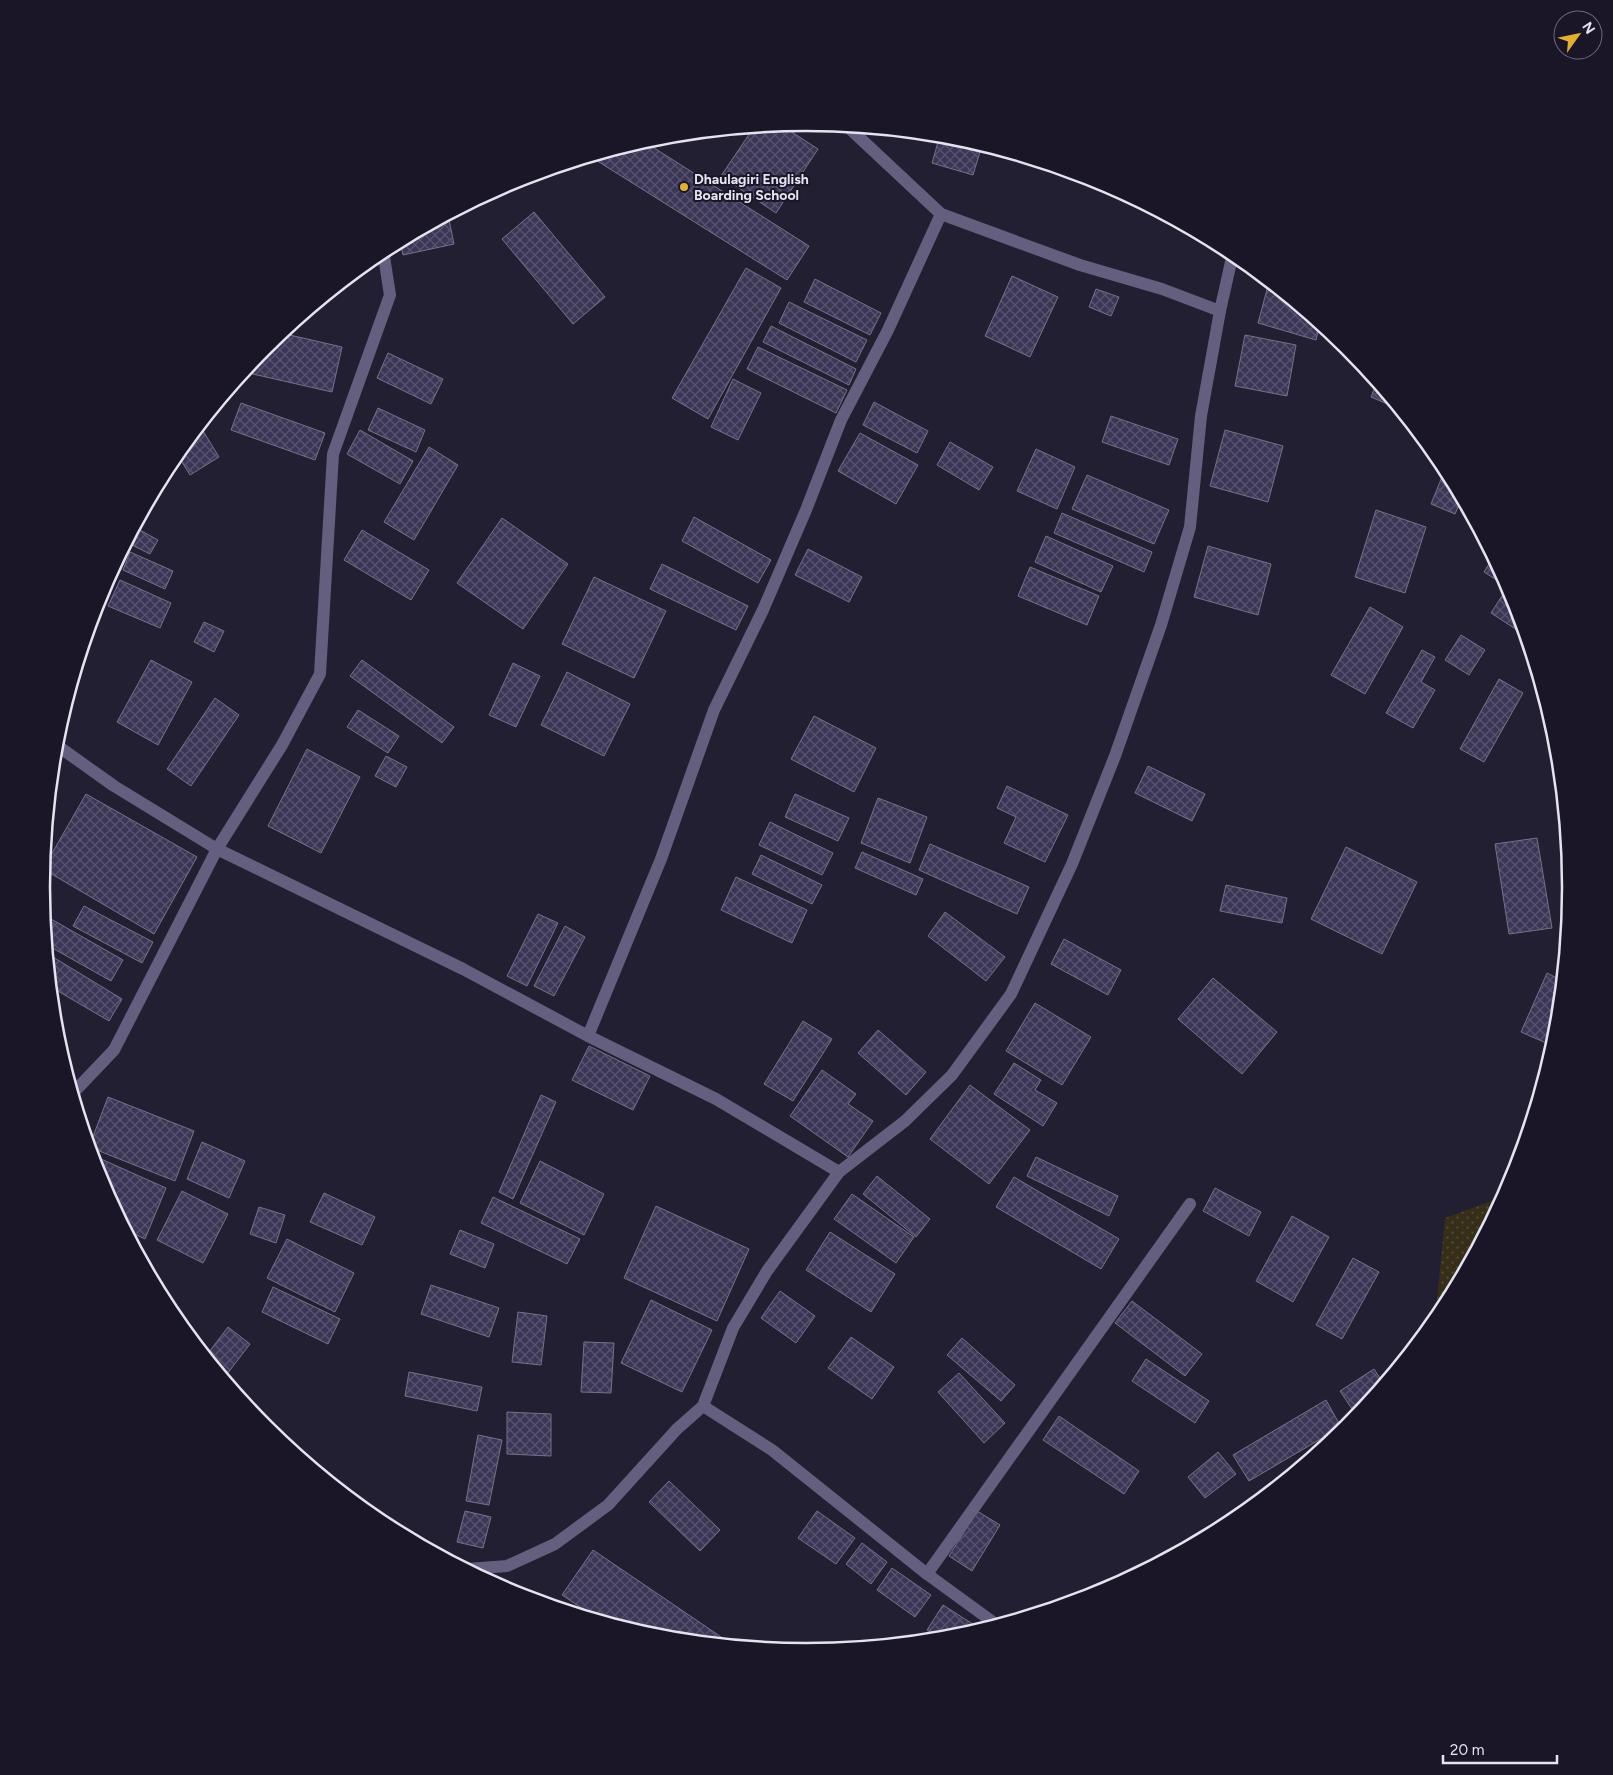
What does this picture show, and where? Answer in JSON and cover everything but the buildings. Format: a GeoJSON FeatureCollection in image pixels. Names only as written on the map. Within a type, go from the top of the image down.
{"type":"FeatureCollection","features":[{"type":"Feature","properties":{"kind":"street"},"geometry":{"type":"LineString","coordinates":[[854,133],[941,214],[1080,265],[1162,289],[1220,311]]}},
{"type":"Feature","properties":{"kind":"street"},"geometry":{"type":"LineString","coordinates":[[588,1036],[661,860],[714,710],[763,610],[806,510],[841,420],[888,330],[941,214]]}},
{"type":"Feature","properties":{"kind":"street"},"geometry":{"type":"LineString","coordinates":[[78,1088],[114,1050],[217,848],[282,745],[320,674],[333,454],[390,295],[384,259]]}},
{"type":"Feature","properties":{"kind":"street"},"geometry":{"type":"LineString","coordinates":[[477,1568],[507,1566],[555,1544],[608,1505],[676,1429],[703,1406],[733,1328],[767,1271],[839,1172],[904,1121],[952,1075],[1011,994],[1072,864],[1115,756],[1162,625],[1190,527],[1201,416],[1231,261]]}},
{"type":"Feature","properties":{"kind":"street"},"geometry":{"type":"LineString","coordinates":[[63,749],[114,786],[217,848],[463,969],[588,1036],[716,1099],[839,1172]]}},
{"type":"Feature","properties":{"kind":"street"},"geometry":{"type":"LineString","coordinates":[[927,1574],[1190,1204]]}},
{"type":"Feature","properties":{"kind":"street"},"geometry":{"type":"LineString","coordinates":[[703,1406],[772,1450],[927,1574],[992,1620]]}},
{"type":"Feature","properties":{"kind":"shaded area"},"geometry":{"type":"Polygon","coordinates":[[[1495,1200],[1462,1266],[1436,1307],[1445,1218],[1495,1200]]]}},
{"type":"Feature","properties":{"kind":"place","name":"Dhaulagiri English Boarding School"},"geometry":{"type":"Point","coordinates":[684,187]}}]}
